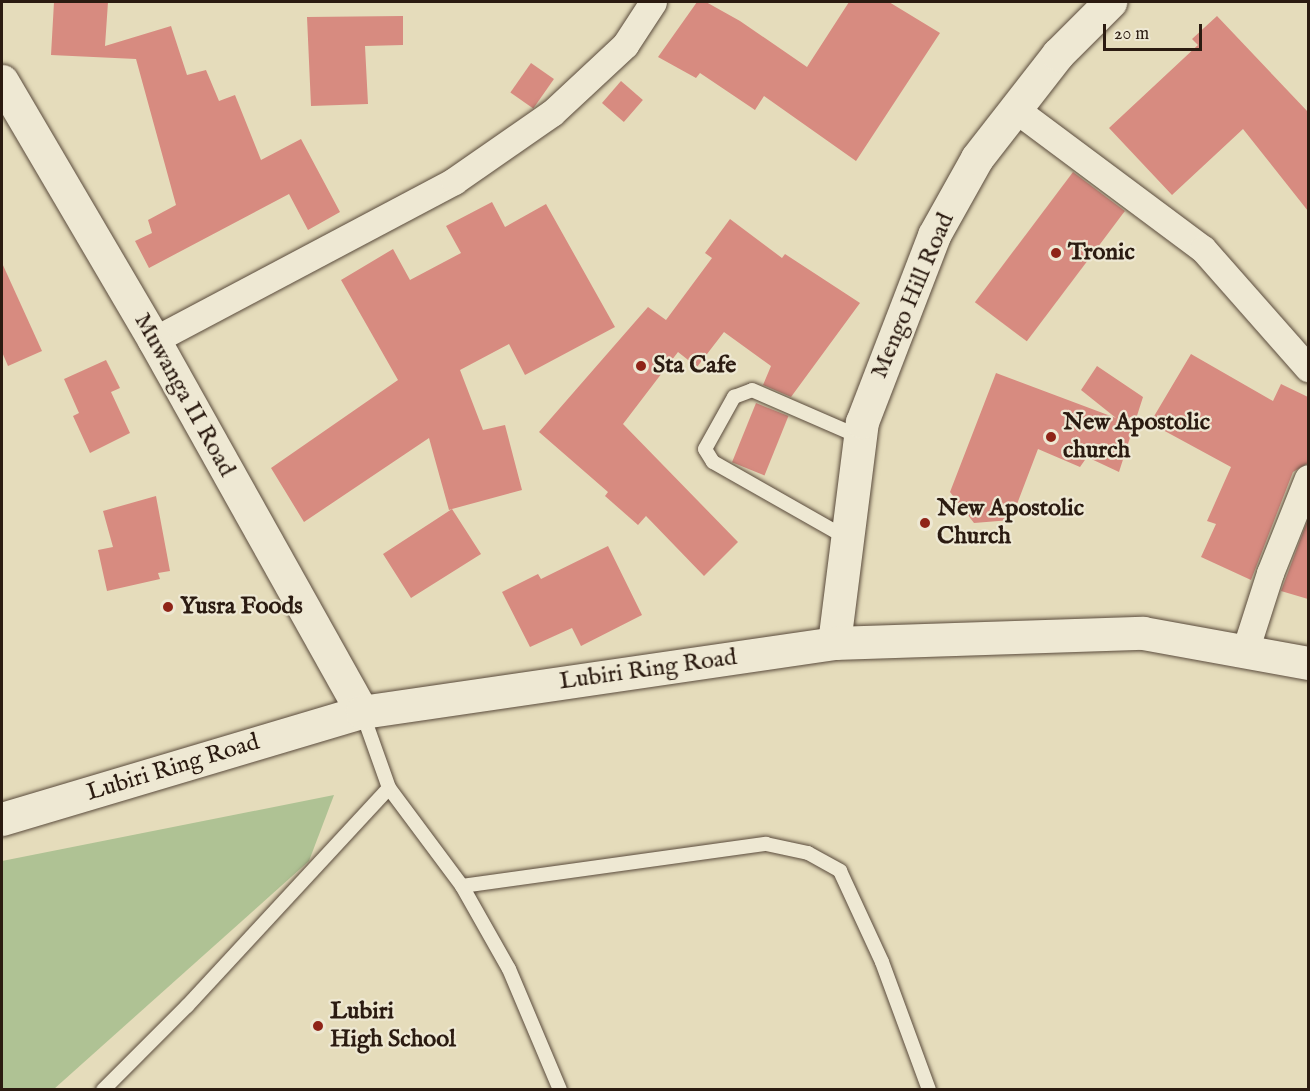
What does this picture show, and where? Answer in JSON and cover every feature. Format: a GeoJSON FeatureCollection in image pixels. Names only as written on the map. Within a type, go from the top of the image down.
{"type":"FeatureCollection","features":[{"type":"Feature","properties":{"kind":"main road","name":"Mengo Hill Road"},"geometry":{"type":"LineString","coordinates":[[834,643],[858,436],[934,235],[977,158],[1058,54],[1110,2]]}},
{"type":"Feature","properties":{"kind":"main road","name":"Muwanga II Road"},"geometry":{"type":"LineString","coordinates":[[2,81],[154,340],[362,712]]}},
{"type":"Feature","properties":{"kind":"main road","name":"Lubiri Ring Road"},"geometry":{"type":"LineString","coordinates":[[2,819],[362,712],[834,643],[1143,633],[1308,663]]}},
{"type":"Feature","properties":{"kind":"street"},"geometry":{"type":"LineString","coordinates":[[154,340],[454,181],[552,113],[626,45],[653,2]]}},
{"type":"Feature","properties":{"kind":"street"},"geometry":{"type":"LineString","coordinates":[[1015,109],[1203,249],[1308,368]]}},
{"type":"Feature","properties":{"kind":"street"},"geometry":{"type":"LineString","coordinates":[[1245,651],[1270,573],[1308,478]]}},
{"type":"Feature","properties":{"kind":"lane"},"geometry":{"type":"LineString","coordinates":[[845,537],[713,462],[705,449],[734,397],[752,390],[858,436]]}},
{"type":"Feature","properties":{"kind":"lane"},"geometry":{"type":"LineString","coordinates":[[362,712],[389,788],[462,886],[509,969],[560,1089]]}},
{"type":"Feature","properties":{"kind":"lane"},"geometry":{"type":"LineString","coordinates":[[103,1089],[187,1006],[389,788]]}},
{"type":"Feature","properties":{"kind":"lane"},"geometry":{"type":"LineString","coordinates":[[462,886],[766,844],[808,853],[840,871],[882,962],[929,1089]]}},
{"type":"Feature","properties":{"kind":"green space"},"geometry":{"type":"Polygon","coordinates":[[[334,795],[309,861],[54,1089],[2,1089],[2,861],[334,795]]]}},
{"type":"Feature","properties":{"kind":"building"},"geometry":{"type":"Polygon","coordinates":[[[54,2],[108,2],[105,46],[171,26],[187,75],[206,70],[219,101],[235,95],[261,160],[301,139],[340,212],[308,230],[289,194],[149,268],[135,241],[152,233],[148,220],[176,205],[136,59],[51,55],[54,2]]]}},
{"type":"Feature","properties":{"kind":"building"},"geometry":{"type":"Polygon","coordinates":[[[697,2],[706,2],[740,21],[807,67],[849,2],[889,2],[940,33],[856,161],[764,96],[755,110],[700,73],[696,78],[658,57],[697,2]]]}},
{"type":"Feature","properties":{"kind":"building"},"geometry":{"type":"Polygon","coordinates":[[[403,16],[403,45],[365,46],[368,104],[311,106],[307,17],[403,16]]]}},
{"type":"Feature","properties":{"kind":"building"},"geometry":{"type":"Polygon","coordinates":[[[1217,16],[1308,112],[1308,211],[1243,129],[1172,195],[1109,128],[1198,45],[1192,39],[1217,16]]]}},
{"type":"Feature","properties":{"kind":"building"},"geometry":{"type":"Polygon","coordinates":[[[531,63],[554,79],[533,109],[510,92],[531,63]]]}},
{"type":"Feature","properties":{"kind":"building"},"geometry":{"type":"Polygon","coordinates":[[[621,81],[643,100],[624,122],[602,103],[621,81]]]}},
{"type":"Feature","properties":{"kind":"building","name":"Tronic"},"geometry":{"type":"Polygon","coordinates":[[[1073,172],[1125,211],[1027,341],[975,302],[1073,172]]]}},
{"type":"Feature","properties":{"kind":"building"},"geometry":{"type":"Polygon","coordinates":[[[492,202],[505,227],[546,204],[615,327],[525,375],[509,344],[460,370],[483,430],[505,425],[522,490],[449,510],[429,438],[304,522],[271,468],[398,380],[341,280],[393,249],[410,280],[461,253],[446,226],[492,202]]]}},
{"type":"Feature","properties":{"kind":"building"},"geometry":{"type":"Polygon","coordinates":[[[730,219],[782,258],[785,254],[860,303],[791,397],[763,385],[771,366],[724,332],[697,367],[678,352],[623,424],[738,542],[704,576],[646,516],[638,525],[605,496],[608,492],[539,432],[648,307],[666,320],[712,258],[705,253],[730,219]]]}},
{"type":"Feature","properties":{"kind":"building"},"geometry":{"type":"Polygon","coordinates":[[[2,263],[42,351],[8,366],[2,352],[2,263]]]}},
{"type":"Feature","properties":{"kind":"building"},"geometry":{"type":"Polygon","coordinates":[[[1191,354],[1273,401],[1281,384],[1308,397],[1308,463],[1293,472],[1251,580],[1201,557],[1216,524],[1207,521],[1231,467],[1150,423],[1191,354]]]}},
{"type":"Feature","properties":{"kind":"building"},"geometry":{"type":"Polygon","coordinates":[[[106,360],[120,388],[111,392],[130,433],[90,453],[73,416],[79,413],[64,379],[106,360]]]}},
{"type":"Feature","properties":{"kind":"building","name":"New Apostolic church"},"geometry":{"type":"Polygon","coordinates":[[[1097,366],[1143,397],[1119,472],[1087,457],[1080,467],[1038,449],[1011,520],[974,523],[950,492],[996,373],[1116,418],[1081,390],[1097,366]]]}},
{"type":"Feature","properties":{"kind":"building"},"geometry":{"type":"Polygon","coordinates":[[[756,403],[788,416],[764,475],[732,462],[756,403]]]}},
{"type":"Feature","properties":{"kind":"building"},"geometry":{"type":"Polygon","coordinates":[[[156,496],[170,571],[158,573],[160,579],[107,591],[98,550],[113,547],[103,511],[156,496]]]}},
{"type":"Feature","properties":{"kind":"building"},"geometry":{"type":"Polygon","coordinates":[[[452,509],[481,554],[411,598],[383,554],[452,509]]]}},
{"type":"Feature","properties":{"kind":"building"},"geometry":{"type":"Polygon","coordinates":[[[1308,519],[1308,599],[1281,591],[1308,519]]]}},
{"type":"Feature","properties":{"kind":"building"},"geometry":{"type":"Polygon","coordinates":[[[608,546],[642,615],[581,646],[572,628],[530,647],[502,592],[538,574],[541,579],[608,546]]]}},
{"type":"Feature","properties":{"kind":"place","name":"Tronic"},"geometry":{"type":"Point","coordinates":[1056,253]}},
{"type":"Feature","properties":{"kind":"place","name":"Sta Cafe"},"geometry":{"type":"Point","coordinates":[641,366]}},
{"type":"Feature","properties":{"kind":"place","name":"New Apostolic church"},"geometry":{"type":"Point","coordinates":[1051,437]}},
{"type":"Feature","properties":{"kind":"place","name":"New Apostolic Church"},"geometry":{"type":"Point","coordinates":[925,523]}},
{"type":"Feature","properties":{"kind":"place","name":"Yusra Foods"},"geometry":{"type":"Point","coordinates":[168,607]}},
{"type":"Feature","properties":{"kind":"place","name":"Lubiri High School"},"geometry":{"type":"Point","coordinates":[318,1026]}}]}
